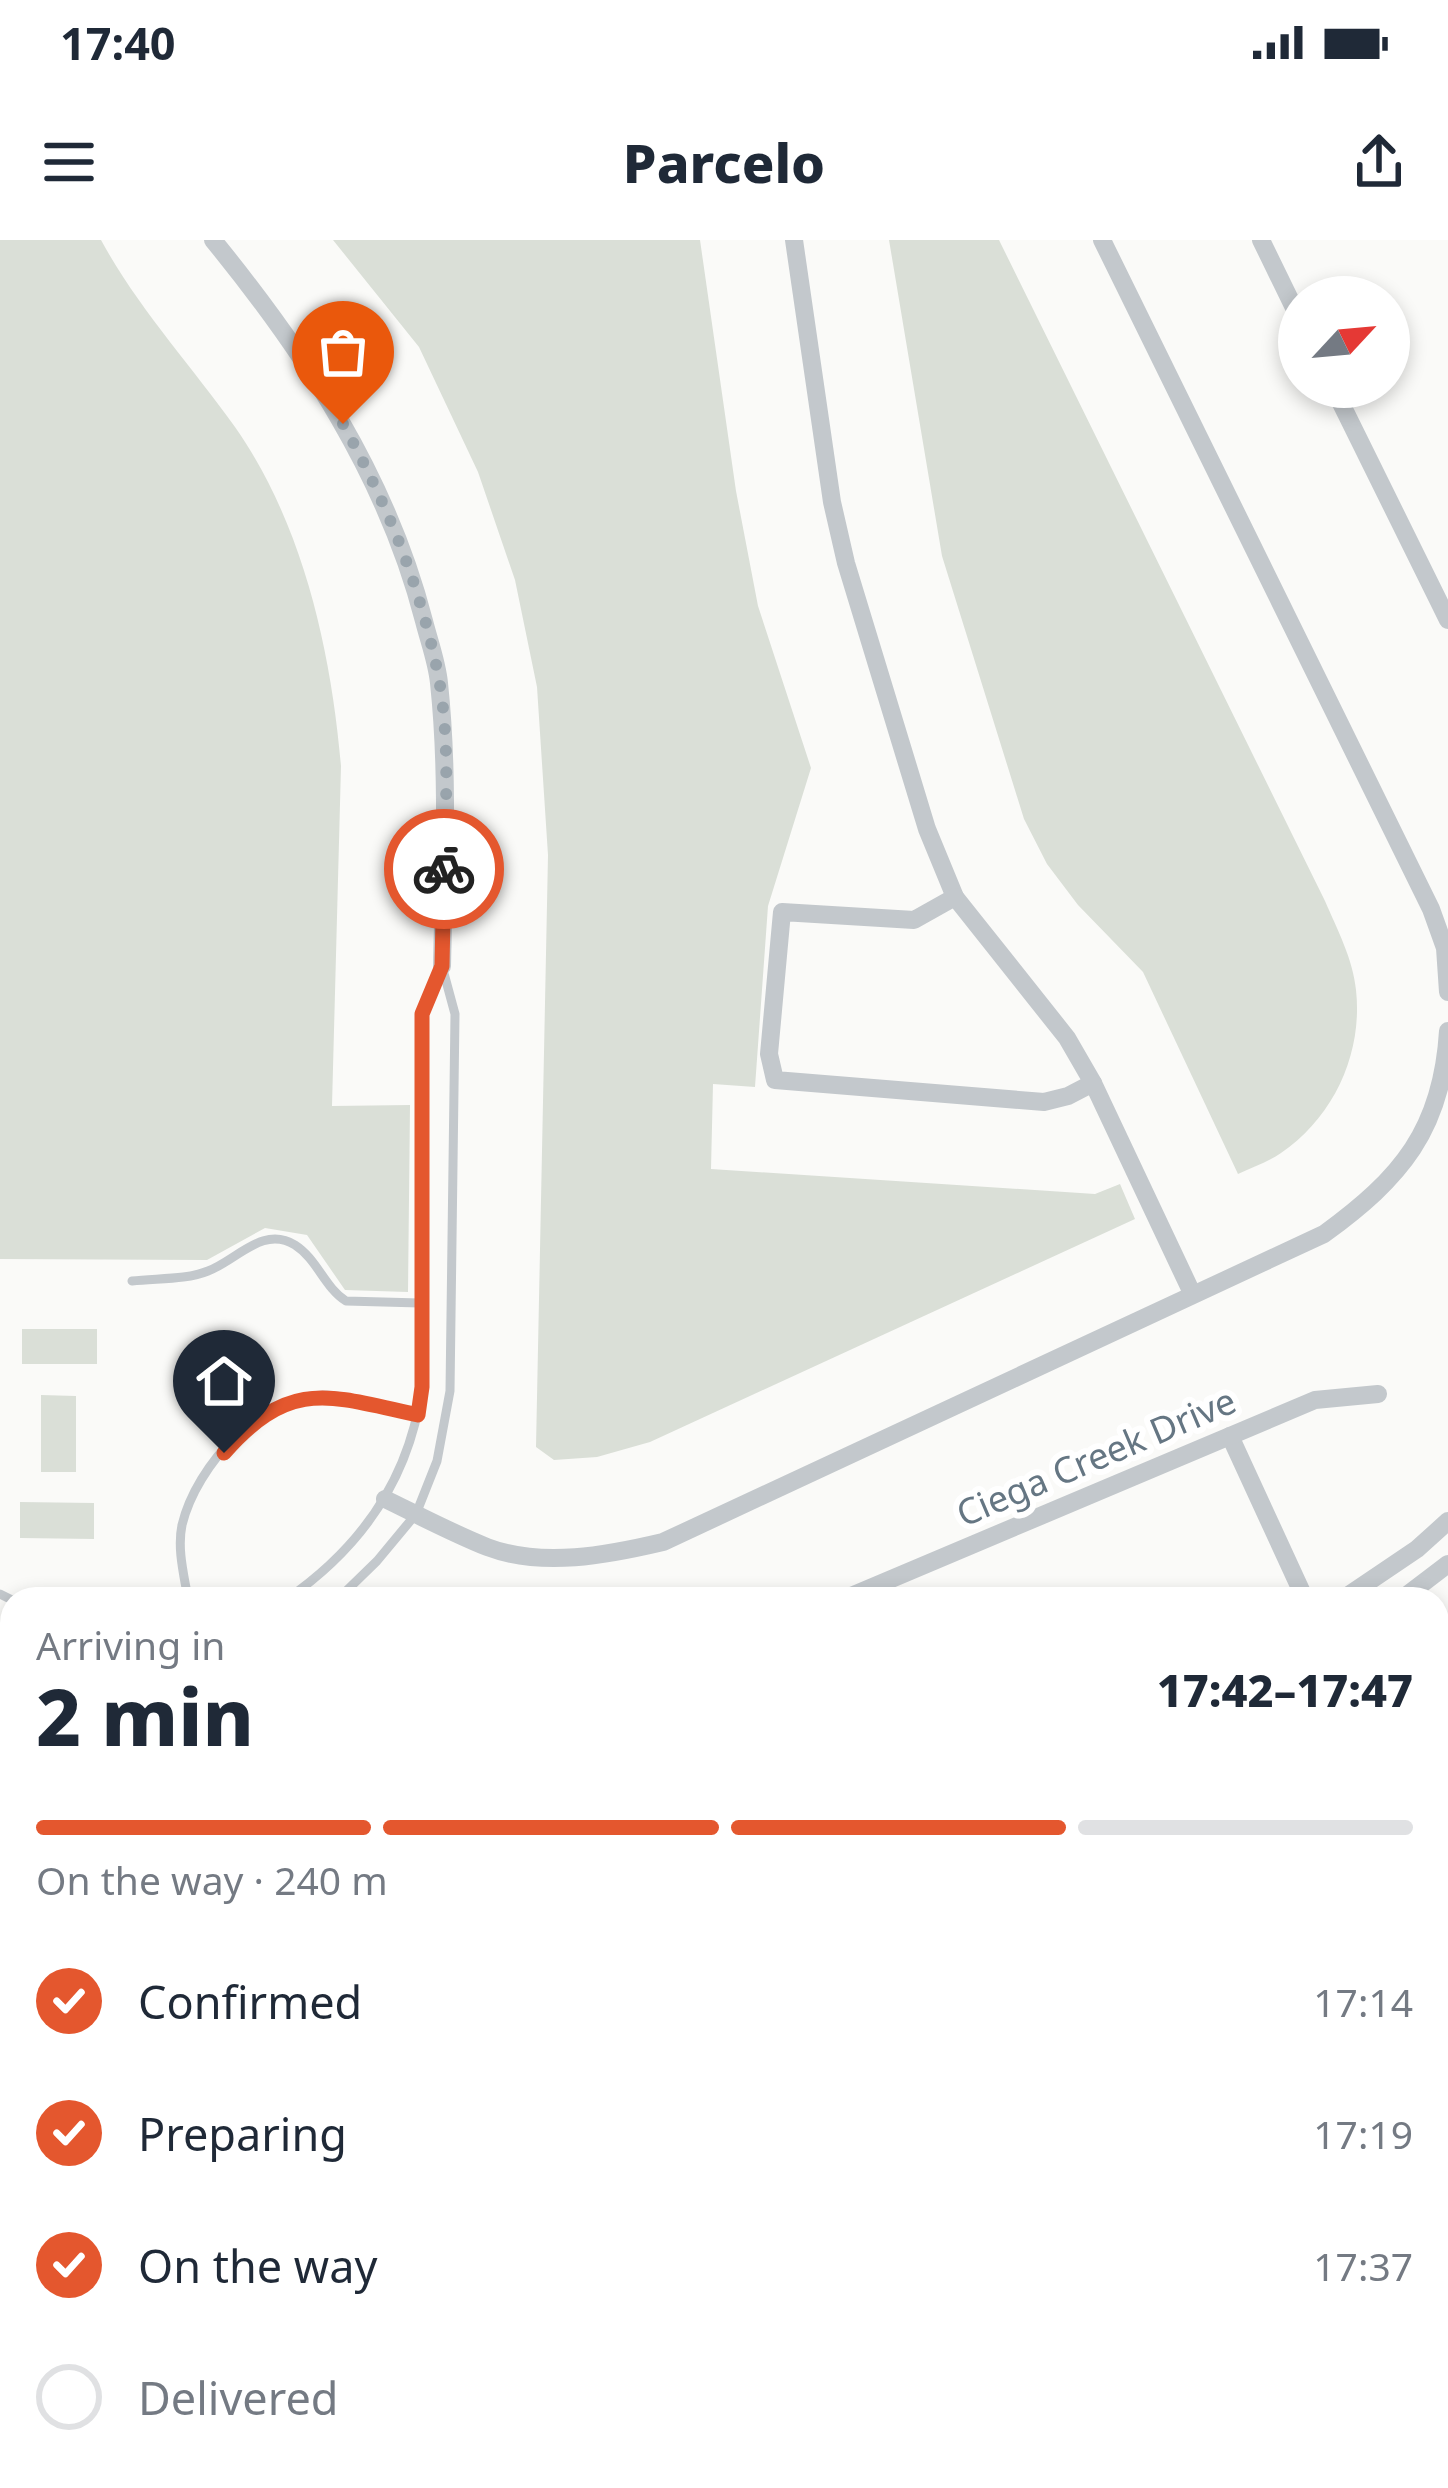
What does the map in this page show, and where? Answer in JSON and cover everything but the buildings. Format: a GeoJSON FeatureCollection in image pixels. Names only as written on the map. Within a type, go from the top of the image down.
{"type":"FeatureCollection","features":[{"type":"Feature","properties":{"kind":"street"},"geometry":{"type":"LineString","coordinates":[[213,240],[305,361],[343,424],[382,494],[412,575],[439,678],[446,789],[442,966]]}},
{"type":"Feature","properties":{"kind":"street"},"geometry":{"type":"LineString","coordinates":[[794,240],[832,502],[927,829],[955,897],[1067,1038],[1093,1083],[1192,1293]]}},
{"type":"Feature","properties":{"kind":"street"},"geometry":{"type":"LineString","coordinates":[[1102,240],[1431,909],[1445,948],[1448,992]]}},
{"type":"Feature","properties":{"kind":"street"},"geometry":{"type":"LineString","coordinates":[[1261,240],[1279,276]]}},
{"type":"Feature","properties":{"kind":"street"},"geometry":{"type":"LineString","coordinates":[[1343,408],[1448,620]]}},
{"type":"Feature","properties":{"kind":"street"},"geometry":{"type":"LineString","coordinates":[[955,897],[914,920],[782,912],[770,1054],[775,1080],[1044,1102],[1093,1083]]}},
{"type":"Feature","properties":{"kind":"street"},"geometry":{"type":"LineString","coordinates":[[385,1499],[491,1549],[551,1558],[614,1553],[664,1542],[1324,1234],[1376,1197],[1418,1144],[1446,1069],[1448,1031]]}},
{"type":"Feature","properties":{"kind":"street","name":"Ciega Creek Drive"},"geometry":{"type":"LineString","coordinates":[[872,1587],[1315,1400],[1378,1394]]}},
{"type":"Feature","properties":{"kind":"street"},"geometry":{"type":"LineString","coordinates":[[1230,1436],[1299,1587]]}},
{"type":"Feature","properties":{"kind":"street"},"geometry":{"type":"LineString","coordinates":[[1361,1587],[1417,1550],[1448,1521]]}},
{"type":"Feature","properties":{"kind":"street"},"geometry":{"type":"LineString","coordinates":[[1418,1587],[1448,1564]]}},
{"type":"Feature","properties":{"kind":"lane"},"geometry":{"type":"LineString","coordinates":[[302,1587],[352,1546],[385,1499],[396,1482],[418,1415],[422,1387],[422,1014],[442,966]]}},
{"type":"Feature","properties":{"kind":"lane"},"geometry":{"type":"LineString","coordinates":[[351,1587],[416,1514],[437,1461],[450,1391],[455,1014],[442,966]]}},
{"type":"Feature","properties":{"kind":"lane"},"geometry":{"type":"LineString","coordinates":[[132,1280],[206,1272],[274,1238],[302,1250],[346,1301],[420,1303]]}},
{"type":"Feature","properties":{"kind":"lane"},"geometry":{"type":"LineString","coordinates":[[186,1587],[181,1528],[190,1499],[206,1473],[265,1413],[289,1402],[327,1395],[418,1415]]}},
{"type":"Feature","properties":{"kind":"shaded area"},"geometry":{"type":"Polygon","coordinates":[[[0,240],[101,240],[148,312],[235,427],[259,465],[296,546],[321,633],[341,766],[332,1106],[410,1105],[408,1292],[345,1290],[307,1235],[265,1228],[207,1260],[0,1259],[0,240]]]}},
{"type":"Feature","properties":{"kind":"shaded area"},"geometry":{"type":"Polygon","coordinates":[[[333,240],[700,240],[736,491],[758,606],[811,768],[768,906],[755,1087],[713,1084],[711,1169],[1095,1194],[1120,1184],[1135,1219],[650,1442],[597,1457],[554,1460],[536,1447],[548,855],[537,687],[515,580],[478,472],[419,347],[333,240]]]}},
{"type":"Feature","properties":{"kind":"shaded area"},"geometry":{"type":"Polygon","coordinates":[[[889,240],[999,240],[1344,944],[1354,978],[1357,1014],[1341,1082],[1300,1138],[1238,1174],[1143,972],[1078,905],[1047,864],[1024,819],[942,556],[889,240]]]}},
{"type":"Feature","properties":{"kind":"shaded area"},"geometry":{"type":"Polygon","coordinates":[[[22,1329],[97,1329],[97,1364],[22,1364],[22,1329]]]}},
{"type":"Feature","properties":{"kind":"shaded area"},"geometry":{"type":"Polygon","coordinates":[[[41,1395],[76,1396],[76,1472],[41,1472],[41,1395]]]}},
{"type":"Feature","properties":{"kind":"shaded area"},"geometry":{"type":"Polygon","coordinates":[[[20,1502],[94,1503],[94,1539],[20,1538],[20,1502]]]}},
{"type":"Feature","properties":{"kind":"way so far"},"geometry":{"type":"LineString","coordinates":[[343,424],[382,494],[412,575],[439,678],[446,789],[444,869]]}},
{"type":"Feature","properties":{"kind":"route"},"geometry":{"type":"LineString","coordinates":[[224,1453],[265,1413],[309,1397],[327,1395],[418,1415],[422,1387],[422,1014],[442,966],[444,869]]}}]}
